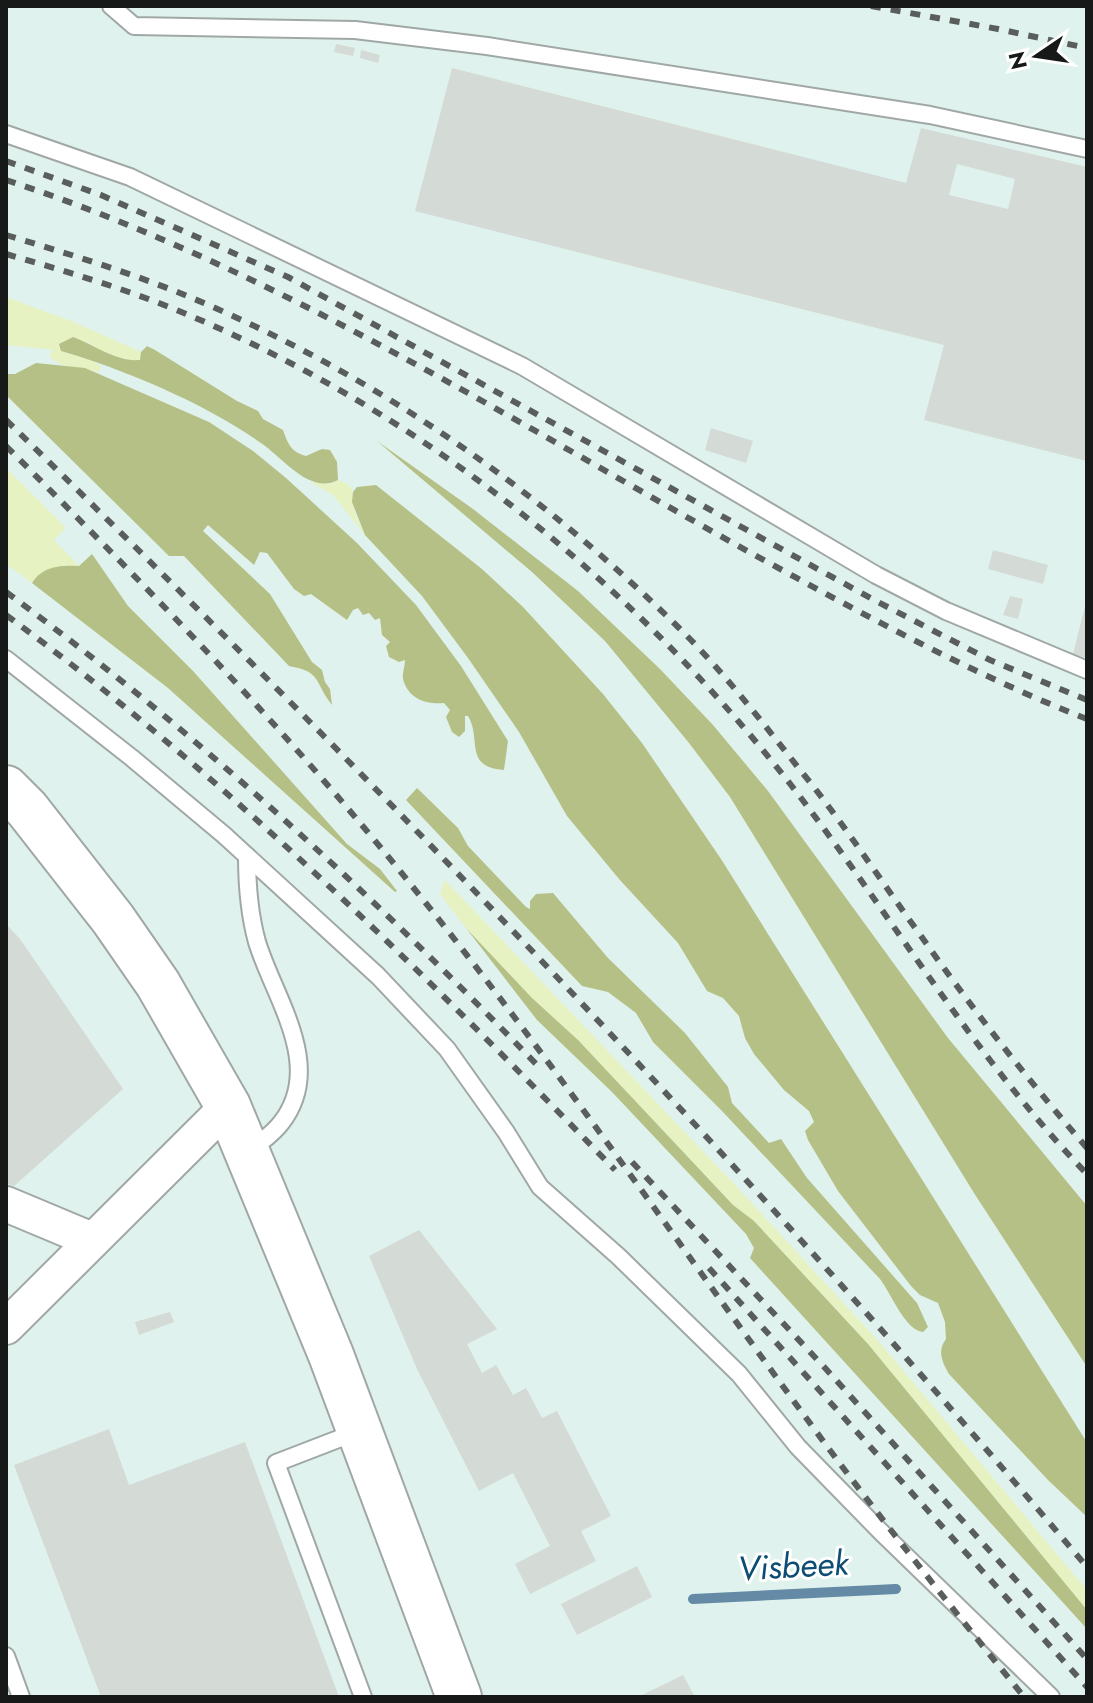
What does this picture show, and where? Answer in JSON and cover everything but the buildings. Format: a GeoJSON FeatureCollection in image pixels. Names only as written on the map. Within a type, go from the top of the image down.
{"type":"FeatureCollection","features":[{"type":"Feature","properties":{"kind":"main road"},"geometry":{"type":"LineString","coordinates":[[6,788],[27,809],[113,919],[158,984],[228,1106],[359,1431],[459,1697]]}},
{"type":"Feature","properties":{"kind":"street"},"geometry":{"type":"LineString","coordinates":[[6,1327],[228,1106]]}},
{"type":"Feature","properties":{"kind":"street"},"geometry":{"type":"LineString","coordinates":[[6,1204],[92,1240]]}},
{"type":"Feature","properties":{"kind":"lane"},"geometry":{"type":"LineString","coordinates":[[111,6],[134,26],[355,30],[487,46],[930,115],[1087,149]]}},
{"type":"Feature","properties":{"kind":"lane"},"geometry":{"type":"LineString","coordinates":[[6,134],[130,177],[508,359],[876,575],[946,611],[1087,670]]}},
{"type":"Feature","properties":{"kind":"lane"},"geometry":{"type":"LineString","coordinates":[[6,659],[132,758],[247,856],[378,976],[447,1049],[506,1132],[540,1187],[618,1256],[739,1374],[798,1447],[1051,1697]]}},
{"type":"Feature","properties":{"kind":"lane"},"geometry":{"type":"LineString","coordinates":[[247,856],[247,898],[258,944],[296,1043],[298,1081],[282,1123],[248,1153]]}},
{"type":"Feature","properties":{"kind":"lane"},"geometry":{"type":"LineString","coordinates":[[359,1431],[276,1463],[363,1697]]}},
{"type":"Feature","properties":{"kind":"lane"},"geometry":{"type":"LineString","coordinates":[[6,1656],[21,1697]]}},
{"type":"Feature","properties":{"kind":"shaded area"},"geometry":{"type":"Polygon","coordinates":[[[6,6],[1087,6],[1087,1697],[6,1697],[6,6]]]}},
{"type":"Feature","properties":{"kind":"green space"},"geometry":{"type":"Polygon","coordinates":[[[6,297],[74,322],[141,352],[140,360],[112,355],[87,342],[86,358],[101,366],[99,372],[59,363],[49,356],[53,350],[6,345],[6,297]]]}},
{"type":"Feature","properties":{"kind":"green space"},"geometry":{"type":"Polygon","coordinates":[[[73,337],[114,356],[131,360],[140,360],[141,352],[147,346],[155,350],[258,411],[263,419],[283,430],[293,450],[306,456],[322,449],[330,450],[337,462],[338,480],[317,483],[307,479],[261,443],[216,415],[138,378],[61,351],[59,344],[73,337]]]}},
{"type":"Feature","properties":{"kind":"green space"},"geometry":{"type":"Polygon","coordinates":[[[36,363],[85,368],[209,422],[253,451],[286,478],[357,543],[416,605],[461,666],[508,741],[504,770],[491,768],[478,758],[468,716],[465,716],[465,731],[459,737],[452,732],[446,717],[450,710],[444,703],[425,702],[409,691],[403,679],[405,660],[399,662],[389,657],[386,646],[390,642],[382,635],[380,618],[375,620],[369,613],[363,615],[358,608],[347,620],[311,594],[304,596],[294,589],[267,553],[260,552],[254,565],[208,525],[203,531],[270,594],[312,662],[322,670],[330,689],[332,705],[312,674],[289,666],[184,556],[169,556],[6,395],[6,374],[15,374],[36,363]]]}},
{"type":"Feature","properties":{"kind":"green space"},"geometry":{"type":"Polygon","coordinates":[[[377,441],[473,509],[578,591],[660,669],[713,725],[768,791],[948,1038],[1087,1206],[1087,1367],[974,1193],[730,797],[689,743],[605,641],[532,572],[377,441]]]}},
{"type":"Feature","properties":{"kind":"green space"},"geometry":{"type":"Polygon","coordinates":[[[6,468],[66,528],[54,540],[79,566],[53,568],[32,583],[6,564],[6,468]]]}},
{"type":"Feature","properties":{"kind":"green space"},"geometry":{"type":"Polygon","coordinates":[[[338,480],[348,484],[353,492],[354,509],[365,535],[333,495],[310,482],[331,484],[338,480]]]}},
{"type":"Feature","properties":{"kind":"green space"},"geometry":{"type":"Polygon","coordinates":[[[376,485],[482,569],[523,607],[603,694],[642,743],[721,859],[1086,1441],[1087,1517],[949,1374],[942,1356],[946,1339],[945,1322],[938,1303],[920,1295],[911,1286],[838,1191],[808,1140],[805,1131],[814,1122],[809,1111],[784,1090],[754,1054],[745,1038],[739,1016],[723,998],[707,991],[678,943],[567,816],[519,732],[468,658],[422,596],[365,535],[352,502],[353,492],[357,487],[376,485]]]}},
{"type":"Feature","properties":{"kind":"green space"},"geometry":{"type":"Polygon","coordinates":[[[92,554],[128,606],[193,671],[347,844],[380,869],[397,891],[168,688],[32,583],[47,570],[59,566],[79,566],[92,554]]]}},
{"type":"Feature","properties":{"kind":"green space"},"geometry":{"type":"Polygon","coordinates":[[[417,788],[458,828],[468,846],[526,907],[530,909],[530,901],[536,894],[553,893],[608,958],[685,1033],[728,1087],[732,1103],[769,1143],[781,1139],[807,1178],[917,1303],[928,1327],[923,1332],[910,1325],[880,1279],[653,1042],[636,1013],[608,992],[582,986],[406,800],[417,788]]]}},
{"type":"Feature","properties":{"kind":"green space"},"geometry":{"type":"Polygon","coordinates":[[[445,880],[738,1188],[881,1344],[1087,1590],[1087,1610],[868,1344],[754,1221],[733,1205],[578,1040],[532,998],[466,928],[440,894],[445,880]]]}},
{"type":"Feature","properties":{"kind":"green space"},"geometry":{"type":"Polygon","coordinates":[[[466,928],[532,998],[578,1040],[733,1205],[754,1221],[868,1344],[1087,1610],[1087,1629],[750,1258],[754,1248],[746,1234],[611,1091],[537,1020],[466,928]]]}},
{"type":"Feature","properties":{"kind":"waterway","name":"Visbeek"},"geometry":{"type":"LineString","coordinates":[[693,1599],[896,1589]]}},
{"type":"Feature","properties":{"kind":"railway"},"geometry":{"type":"LineString","coordinates":[[871,6],[1087,48]]}},
{"type":"Feature","properties":{"kind":"railway"},"geometry":{"type":"LineString","coordinates":[[6,161],[101,195],[288,277],[874,600],[990,660],[1087,700]]}},
{"type":"Feature","properties":{"kind":"railway"},"geometry":{"type":"LineString","coordinates":[[6,180],[107,216],[302,304],[848,606],[966,666],[1087,719]]}},
{"type":"Feature","properties":{"kind":"railway"},"geometry":{"type":"LineString","coordinates":[[6,235],[100,264],[192,298],[325,362],[451,439],[568,528],[678,627],[742,697],[832,811],[981,1018],[1087,1148]]}},
{"type":"Feature","properties":{"kind":"railway"},"geometry":{"type":"LineString","coordinates":[[6,254],[94,280],[179,311],[268,352],[354,398],[437,451],[515,509],[590,571],[661,639],[728,710],[791,785],[1007,1082],[1087,1174]]}},
{"type":"Feature","properties":{"kind":"railway"},"geometry":{"type":"LineString","coordinates":[[6,420],[286,698],[560,981],[828,1270],[1087,1567]]}},
{"type":"Feature","properties":{"kind":"railway"},"geometry":{"type":"LineString","coordinates":[[6,446],[213,658],[313,768],[408,881],[519,1023],[838,1461],[1024,1697]]}},
{"type":"Feature","properties":{"kind":"railway"},"geometry":{"type":"LineString","coordinates":[[6,592],[148,702],[283,819],[414,941],[540,1068]]}},
{"type":"Feature","properties":{"kind":"railway"},"geometry":{"type":"LineString","coordinates":[[6,615],[88,678],[246,810],[397,951],[615,1170]]}},
{"type":"Feature","properties":{"kind":"railway"},"geometry":{"type":"LineString","coordinates":[[632,1162],[826,1369],[1087,1659]]}},
{"type":"Feature","properties":{"kind":"railway"},"geometry":{"type":"LineString","coordinates":[[709,1268],[1087,1687]]}}]}
